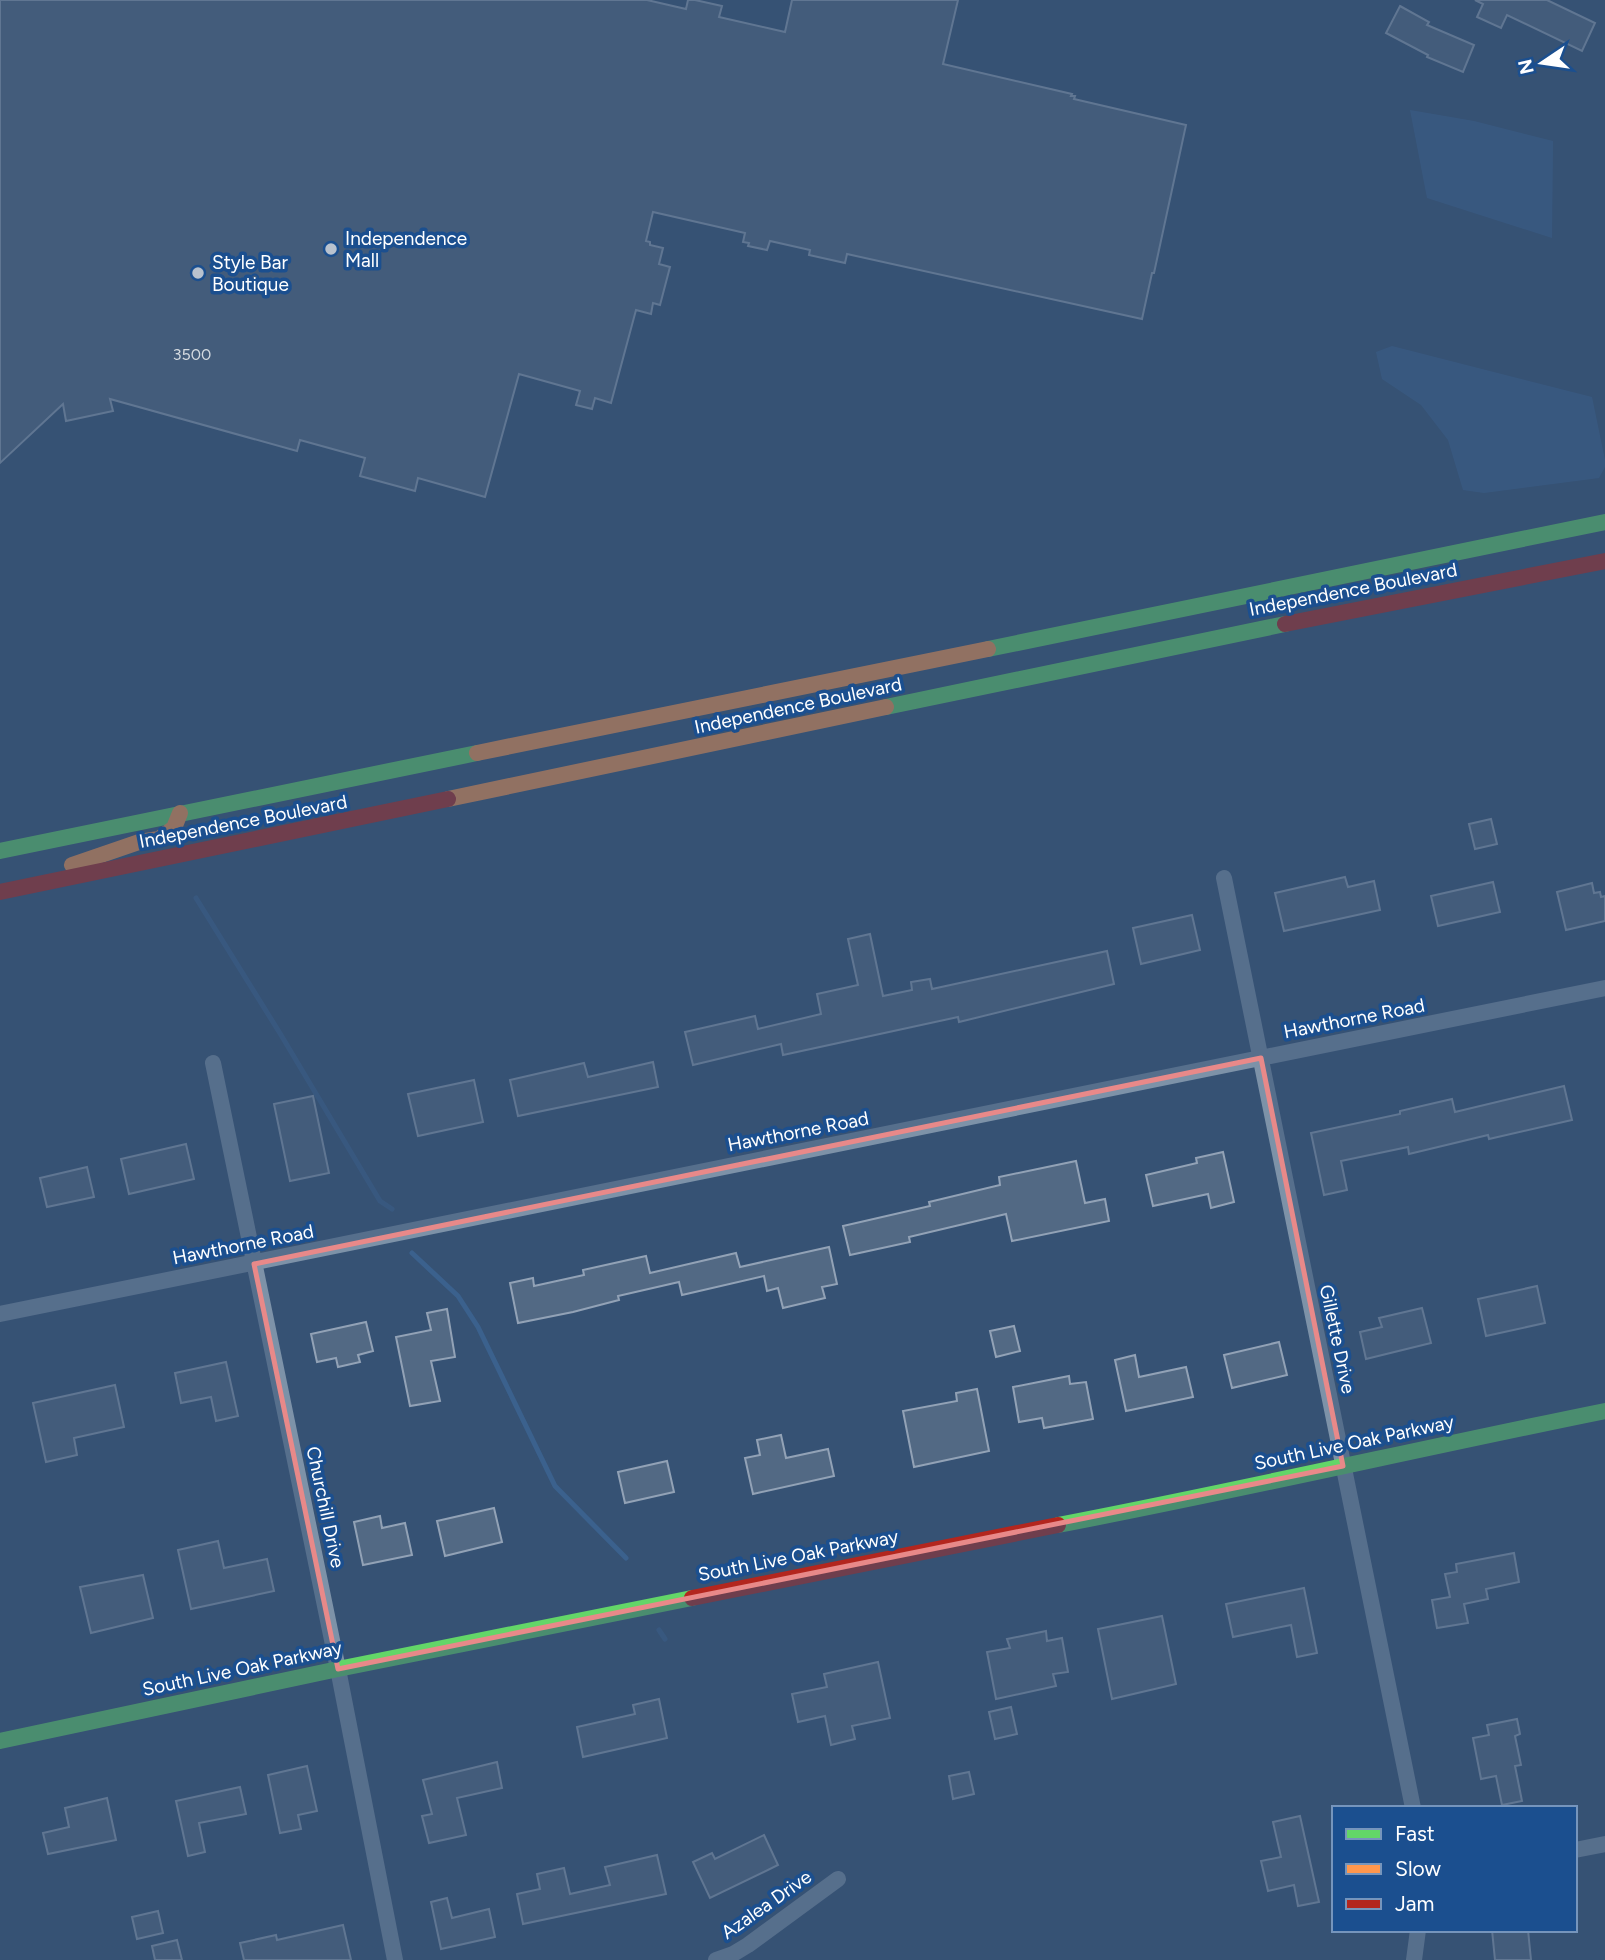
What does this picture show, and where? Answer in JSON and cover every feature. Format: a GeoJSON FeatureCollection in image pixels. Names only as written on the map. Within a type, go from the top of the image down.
{"type":"FeatureCollection","features":[{"type":"Feature","properties":{"kind":"main road","name":"Independence Boulevard"},"geometry":{"type":"LineString","coordinates":[[0,851],[1605,522]]}},
{"type":"Feature","properties":{"kind":"main road","name":"Independence Boulevard"},"geometry":{"type":"LineString","coordinates":[[0,891],[370,817],[1386,603],[1605,561]]}},
{"type":"Feature","properties":{"kind":"main road"},"geometry":{"type":"LineString","coordinates":[[0,891],[139,842],[159,839],[174,828],[180,813]]}},
{"type":"Feature","properties":{"kind":"main road","name":"South Live Oak Parkway"},"geometry":{"type":"LineString","coordinates":[[0,1741],[338,1669],[1209,1496],[1605,1411]]}},
{"type":"Feature","properties":{"kind":"street","name":"Gillette Drive"},"geometry":{"type":"LineString","coordinates":[[1224,878],[1413,1806]]}},
{"type":"Feature","properties":{"kind":"street","name":"Hawthorne Road"},"geometry":{"type":"LineString","coordinates":[[0,1314],[1605,988]]}},
{"type":"Feature","properties":{"kind":"street","name":"Churchill Drive"},"geometry":{"type":"LineString","coordinates":[[213,1063],[338,1669],[394,1960]]}},
{"type":"Feature","properties":{"kind":"street"},"geometry":{"type":"LineString","coordinates":[[1577,1850],[1605,1844]]}},
{"type":"Feature","properties":{"kind":"street","name":"Azalea Drive"},"geometry":{"type":"LineString","coordinates":[[716,1960],[748,1945],[838,1879]]}},
{"type":"Feature","properties":{"kind":"street"},"geometry":{"type":"LineString","coordinates":[[1414,1960],[1418,1932]]}},
{"type":"Feature","properties":{"kind":"highlighted area"},"geometry":{"type":"Polygon","coordinates":[[[1261,1058],[1343,1466],[338,1669],[254,1264],[1261,1058]]]}},
{"type":"Feature","properties":{"kind":"water"},"geometry":{"type":"Polygon","coordinates":[[[1410,110],[1474,121],[1553,141],[1552,238],[1427,198],[1410,110]]]}},
{"type":"Feature","properties":{"kind":"water"},"geometry":{"type":"Polygon","coordinates":[[[1392,346],[1592,397],[1605,460],[1605,467],[1599,478],[1484,493],[1463,490],[1448,440],[1421,405],[1382,379],[1376,352],[1392,346]]]}},
{"type":"Feature","properties":{"kind":"building","name":"Independence Mall"},"geometry":{"type":"Polygon","coordinates":[[[0,0],[647,0],[686,9],[688,0],[695,0],[722,6],[719,17],[785,32],[792,0],[958,0],[943,64],[1072,94],[1074,99],[1186,125],[1142,319],[847,254],[845,263],[809,255],[810,250],[770,241],[767,250],[748,246],[749,243],[743,242],[745,233],[653,212],[646,241],[650,242],[650,245],[663,248],[659,264],[670,267],[660,305],[653,303],[651,314],[636,310],[611,403],[595,398],[592,409],[576,405],[580,391],[519,374],[485,497],[418,478],[415,491],[360,476],[365,458],[300,440],[297,451],[110,399],[113,411],[66,421],[63,404],[0,463],[0,0]]]}},
{"type":"Feature","properties":{"kind":"building"},"geometry":{"type":"Polygon","coordinates":[[[1475,0],[1547,0],[1595,23],[1582,51],[1507,15],[1501,28],[1477,17],[1483,4],[1475,0]]]}},
{"type":"Feature","properties":{"kind":"building"},"geometry":{"type":"Polygon","coordinates":[[[1400,6],[1429,22],[1427,25],[1474,45],[1463,72],[1427,57],[1428,55],[1386,33],[1400,6]]]}},
{"type":"Feature","properties":{"kind":"building"},"geometry":{"type":"Polygon","coordinates":[[[1491,819],[1497,844],[1475,849],[1469,824],[1491,819]]]}},
{"type":"Feature","properties":{"kind":"building"},"geometry":{"type":"Polygon","coordinates":[[[1345,877],[1348,887],[1374,881],[1380,910],[1284,931],[1275,893],[1345,877]]]}},
{"type":"Feature","properties":{"kind":"building"},"geometry":{"type":"Polygon","coordinates":[[[1493,882],[1500,912],[1438,926],[1431,896],[1493,882]]]}},
{"type":"Feature","properties":{"kind":"building"},"geometry":{"type":"Polygon","coordinates":[[[1592,883],[1594,893],[1600,892],[1601,897],[1605,896],[1605,921],[1566,930],[1557,892],[1592,883]]]}},
{"type":"Feature","properties":{"kind":"building"},"geometry":{"type":"Polygon","coordinates":[[[1192,915],[1200,950],[1141,964],[1133,928],[1192,915]]]}},
{"type":"Feature","properties":{"kind":"building"},"geometry":{"type":"Polygon","coordinates":[[[870,934],[883,996],[912,990],[911,982],[930,979],[932,989],[1107,951],[1114,984],[959,1022],[958,1017],[783,1055],[781,1044],[693,1065],[685,1032],[755,1016],[758,1029],[821,1014],[817,994],[858,985],[848,939],[870,934]]]}},
{"type":"Feature","properties":{"kind":"building"},"geometry":{"type":"Polygon","coordinates":[[[653,1062],[658,1087],[518,1116],[510,1080],[584,1063],[588,1077],[653,1062]]]}},
{"type":"Feature","properties":{"kind":"building"},"geometry":{"type":"Polygon","coordinates":[[[474,1080],[483,1122],[418,1136],[408,1094],[474,1080]]]}},
{"type":"Feature","properties":{"kind":"building"},"geometry":{"type":"Polygon","coordinates":[[[1564,1086],[1572,1120],[1489,1139],[1488,1135],[1409,1154],[1408,1147],[1341,1161],[1347,1190],[1324,1195],[1311,1133],[1400,1114],[1400,1111],[1452,1099],[1455,1112],[1564,1086]]]}},
{"type":"Feature","properties":{"kind":"building"},"geometry":{"type":"Polygon","coordinates":[[[313,1096],[329,1173],[290,1181],[274,1104],[313,1096]]]}},
{"type":"Feature","properties":{"kind":"building"},"geometry":{"type":"Polygon","coordinates":[[[186,1144],[194,1179],[129,1194],[121,1159],[186,1144]]]}},
{"type":"Feature","properties":{"kind":"building"},"geometry":{"type":"Polygon","coordinates":[[[1223,1152],[1234,1202],[1211,1208],[1208,1194],[1153,1206],[1146,1175],[1197,1163],[1196,1158],[1223,1152]]]}},
{"type":"Feature","properties":{"kind":"building"},"geometry":{"type":"Polygon","coordinates":[[[1076,1161],[1085,1203],[1105,1199],[1109,1221],[1012,1241],[1006,1214],[909,1237],[910,1242],[850,1255],[843,1226],[930,1206],[929,1202],[1000,1185],[999,1177],[1076,1161]]]}},
{"type":"Feature","properties":{"kind":"building"},"geometry":{"type":"Polygon","coordinates":[[[87,1167],[94,1197],[47,1207],[40,1178],[87,1167]]]}},
{"type":"Feature","properties":{"kind":"building"},"geometry":{"type":"Polygon","coordinates":[[[829,1247],[837,1284],[822,1287],[825,1298],[783,1308],[778,1288],[767,1291],[764,1276],[682,1295],[679,1282],[618,1296],[619,1300],[573,1312],[518,1323],[510,1283],[533,1278],[534,1286],[584,1275],[583,1270],[646,1256],[650,1273],[736,1253],[740,1267],[829,1247]]]}},
{"type":"Feature","properties":{"kind":"building"},"geometry":{"type":"Polygon","coordinates":[[[1537,1286],[1545,1323],[1486,1336],[1478,1299],[1537,1286]]]}},
{"type":"Feature","properties":{"kind":"building"},"geometry":{"type":"Polygon","coordinates":[[[1422,1308],[1431,1343],[1366,1359],[1360,1332],[1382,1327],[1379,1318],[1422,1308]]]}},
{"type":"Feature","properties":{"kind":"building"},"geometry":{"type":"Polygon","coordinates":[[[447,1309],[455,1357],[431,1361],[440,1401],[410,1406],[396,1337],[431,1330],[427,1313],[447,1309]]]}},
{"type":"Feature","properties":{"kind":"building"},"geometry":{"type":"Polygon","coordinates":[[[366,1322],[373,1351],[358,1355],[360,1362],[338,1367],[336,1358],[317,1362],[311,1334],[366,1322]]]}},
{"type":"Feature","properties":{"kind":"building"},"geometry":{"type":"Polygon","coordinates":[[[1014,1326],[1020,1351],[996,1357],[990,1331],[1014,1326]]]}},
{"type":"Feature","properties":{"kind":"building"},"geometry":{"type":"Polygon","coordinates":[[[1279,1342],[1287,1375],[1232,1388],[1224,1355],[1279,1342]]]}},
{"type":"Feature","properties":{"kind":"building"},"geometry":{"type":"Polygon","coordinates":[[[1135,1355],[1139,1377],[1186,1367],[1193,1397],[1126,1411],[1115,1360],[1135,1355]]]}},
{"type":"Feature","properties":{"kind":"building"},"geometry":{"type":"Polygon","coordinates":[[[226,1362],[238,1416],[216,1421],[211,1397],[181,1403],[175,1373],[226,1362]]]}},
{"type":"Feature","properties":{"kind":"building"},"geometry":{"type":"Polygon","coordinates":[[[1069,1376],[1070,1384],[1086,1382],[1093,1419],[1044,1428],[1042,1418],[1019,1422],[1013,1387],[1069,1376]]]}},
{"type":"Feature","properties":{"kind":"building"},"geometry":{"type":"Polygon","coordinates":[[[115,1385],[124,1427],[74,1438],[77,1455],[46,1462],[33,1403],[115,1385]]]}},
{"type":"Feature","properties":{"kind":"building"},"geometry":{"type":"Polygon","coordinates":[[[977,1389],[989,1451],[914,1467],[903,1411],[957,1401],[956,1393],[977,1389]]]}},
{"type":"Feature","properties":{"kind":"building"},"geometry":{"type":"Polygon","coordinates":[[[781,1435],[786,1458],[828,1449],[834,1476],[753,1494],[745,1458],[760,1455],[757,1440],[781,1435]]]}},
{"type":"Feature","properties":{"kind":"building"},"geometry":{"type":"Polygon","coordinates":[[[667,1461],[674,1492],[625,1503],[618,1472],[667,1461]]]}},
{"type":"Feature","properties":{"kind":"building"},"geometry":{"type":"Polygon","coordinates":[[[494,1508],[502,1542],[445,1556],[437,1521],[494,1508]]]}},
{"type":"Feature","properties":{"kind":"building"},"geometry":{"type":"Polygon","coordinates":[[[380,1516],[382,1528],[405,1523],[412,1555],[363,1565],[354,1522],[380,1516]]]}},
{"type":"Feature","properties":{"kind":"building"},"geometry":{"type":"Polygon","coordinates":[[[218,1541],[224,1568],[267,1559],[274,1591],[191,1609],[178,1550],[218,1541]]]}},
{"type":"Feature","properties":{"kind":"building"},"geometry":{"type":"Polygon","coordinates":[[[1514,1553],[1519,1582],[1486,1589],[1488,1599],[1464,1604],[1468,1623],[1437,1628],[1432,1600],[1450,1597],[1445,1574],[1457,1572],[1456,1564],[1514,1553]]]}},
{"type":"Feature","properties":{"kind":"building"},"geometry":{"type":"Polygon","coordinates":[[[143,1575],[153,1618],[91,1633],[80,1587],[143,1575]]]}},
{"type":"Feature","properties":{"kind":"building"},"geometry":{"type":"Polygon","coordinates":[[[1304,1588],[1317,1653],[1297,1657],[1291,1625],[1233,1637],[1226,1604],[1304,1588]]]}},
{"type":"Feature","properties":{"kind":"building"},"geometry":{"type":"Polygon","coordinates":[[[1162,1616],[1176,1684],[1112,1699],[1098,1629],[1162,1616]]]}},
{"type":"Feature","properties":{"kind":"building"},"geometry":{"type":"Polygon","coordinates":[[[1046,1631],[1047,1641],[1062,1638],[1068,1672],[1053,1674],[1056,1686],[996,1699],[987,1652],[1010,1648],[1007,1639],[1046,1631]]]}},
{"type":"Feature","properties":{"kind":"building"},"geometry":{"type":"Polygon","coordinates":[[[878,1662],[890,1718],[852,1726],[855,1739],[831,1745],[825,1716],[798,1722],[792,1694],[827,1687],[824,1674],[878,1662]]]}},
{"type":"Feature","properties":{"kind":"building"},"geometry":{"type":"Polygon","coordinates":[[[659,1699],[667,1738],[583,1757],[577,1727],[635,1714],[633,1705],[659,1699]]]}},
{"type":"Feature","properties":{"kind":"building"},"geometry":{"type":"Polygon","coordinates":[[[1011,1707],[1017,1734],[995,1739],[989,1712],[1011,1707]]]}},
{"type":"Feature","properties":{"kind":"building"},"geometry":{"type":"Polygon","coordinates":[[[1517,1719],[1520,1734],[1515,1736],[1521,1765],[1515,1766],[1522,1801],[1502,1805],[1496,1776],[1481,1779],[1473,1738],[1489,1735],[1487,1725],[1517,1719]]]}},
{"type":"Feature","properties":{"kind":"building"},"geometry":{"type":"Polygon","coordinates":[[[497,1762],[502,1788],[457,1798],[466,1835],[429,1843],[422,1816],[432,1814],[423,1780],[497,1762]]]}},
{"type":"Feature","properties":{"kind":"building"},"geometry":{"type":"Polygon","coordinates":[[[307,1766],[317,1811],[298,1815],[301,1829],[280,1833],[268,1775],[307,1766]]]}},
{"type":"Feature","properties":{"kind":"building"},"geometry":{"type":"Polygon","coordinates":[[[969,1772],[974,1794],[953,1799],[949,1776],[969,1772]]]}},
{"type":"Feature","properties":{"kind":"building"},"geometry":{"type":"Polygon","coordinates":[[[240,1787],[246,1814],[199,1823],[205,1852],[188,1856],[176,1801],[240,1787]]]}},
{"type":"Feature","properties":{"kind":"building"},"geometry":{"type":"Polygon","coordinates":[[[107,1798],[116,1840],[48,1854],[43,1833],[69,1827],[65,1808],[107,1798]]]}},
{"type":"Feature","properties":{"kind":"building"},"geometry":{"type":"Polygon","coordinates":[[[1300,1816],[1319,1902],[1298,1906],[1294,1885],[1268,1891],[1261,1861],[1281,1857],[1273,1822],[1300,1816]]]}},
{"type":"Feature","properties":{"kind":"building"},"geometry":{"type":"Polygon","coordinates":[[[764,1835],[778,1865],[710,1898],[693,1862],[712,1853],[715,1859],[764,1835]]]}},
{"type":"Feature","properties":{"kind":"building"},"geometry":{"type":"Polygon","coordinates":[[[657,1855],[666,1894],[523,1924],[517,1894],[540,1889],[537,1874],[564,1868],[570,1894],[610,1885],[605,1867],[657,1855]]]}},
{"type":"Feature","properties":{"kind":"building"},"geometry":{"type":"Polygon","coordinates":[[[447,1898],[452,1918],[489,1909],[495,1937],[441,1949],[431,1902],[447,1898]]]}},
{"type":"Feature","properties":{"kind":"building"},"geometry":{"type":"Polygon","coordinates":[[[158,1911],[163,1933],[137,1939],[132,1917],[158,1911]]]}},
{"type":"Feature","properties":{"kind":"building"},"geometry":{"type":"Polygon","coordinates":[[[343,1925],[351,1960],[244,1960],[240,1943],[276,1935],[277,1940],[343,1925]]]}},
{"type":"Feature","properties":{"kind":"building"},"geometry":{"type":"Polygon","coordinates":[[[1492,1932],[1528,1932],[1531,1960],[1495,1960],[1492,1932]]]}},
{"type":"Feature","properties":{"kind":"building"},"geometry":{"type":"Polygon","coordinates":[[[177,1940],[182,1960],[155,1960],[152,1946],[177,1940]]]}},
{"type":"Feature","properties":{"kind":"waterway"},"geometry":{"type":"LineString","coordinates":[[196,898],[380,1201],[392,1209]]}},
{"type":"Feature","properties":{"kind":"waterway"},"geometry":{"type":"LineString","coordinates":[[412,1253],[458,1296],[478,1327],[555,1486],[626,1558]]}},
{"type":"Feature","properties":{"kind":"waterway"},"geometry":{"type":"LineString","coordinates":[[659,1630],[665,1639]]}},
{"type":"Feature","properties":{"kind":"traffic: fast"},"geometry":{"type":"LineString","coordinates":[[988,649],[1605,522]]}},
{"type":"Feature","properties":{"kind":"traffic: fast"},"geometry":{"type":"LineString","coordinates":[[886,707],[1285,624]]}},
{"type":"Feature","properties":{"kind":"traffic: fast"},"geometry":{"type":"LineString","coordinates":[[0,851],[477,753]]}},
{"type":"Feature","properties":{"kind":"traffic: fast"},"geometry":{"type":"LineString","coordinates":[[1058,1525],[1605,1411]]}},
{"type":"Feature","properties":{"kind":"traffic: fast"},"geometry":{"type":"LineString","coordinates":[[0,1741],[338,1669],[692,1598]]}},
{"type":"Feature","properties":{"kind":"traffic: slow"},"geometry":{"type":"LineString","coordinates":[[477,753],[988,649]]}},
{"type":"Feature","properties":{"kind":"traffic: slow"},"geometry":{"type":"LineString","coordinates":[[448,799],[886,707]]}},
{"type":"Feature","properties":{"kind":"traffic: slow"},"geometry":{"type":"LineString","coordinates":[[72,865],[139,842],[159,839],[174,828],[180,813]]}},
{"type":"Feature","properties":{"kind":"traffic: jam"},"geometry":{"type":"LineString","coordinates":[[1285,624],[1605,561]]}},
{"type":"Feature","properties":{"kind":"traffic: jam"},"geometry":{"type":"LineString","coordinates":[[0,892],[448,799]]}},
{"type":"Feature","properties":{"kind":"traffic: jam"},"geometry":{"type":"LineString","coordinates":[[692,1598],[1058,1525]]}},
{"type":"Feature","properties":{"kind":"place","name":"Independence Mall"},"geometry":{"type":"Point","coordinates":[331,249]}},
{"type":"Feature","properties":{"kind":"place","name":"Style Bar Boutique"},"geometry":{"type":"Point","coordinates":[198,273]}}]}
